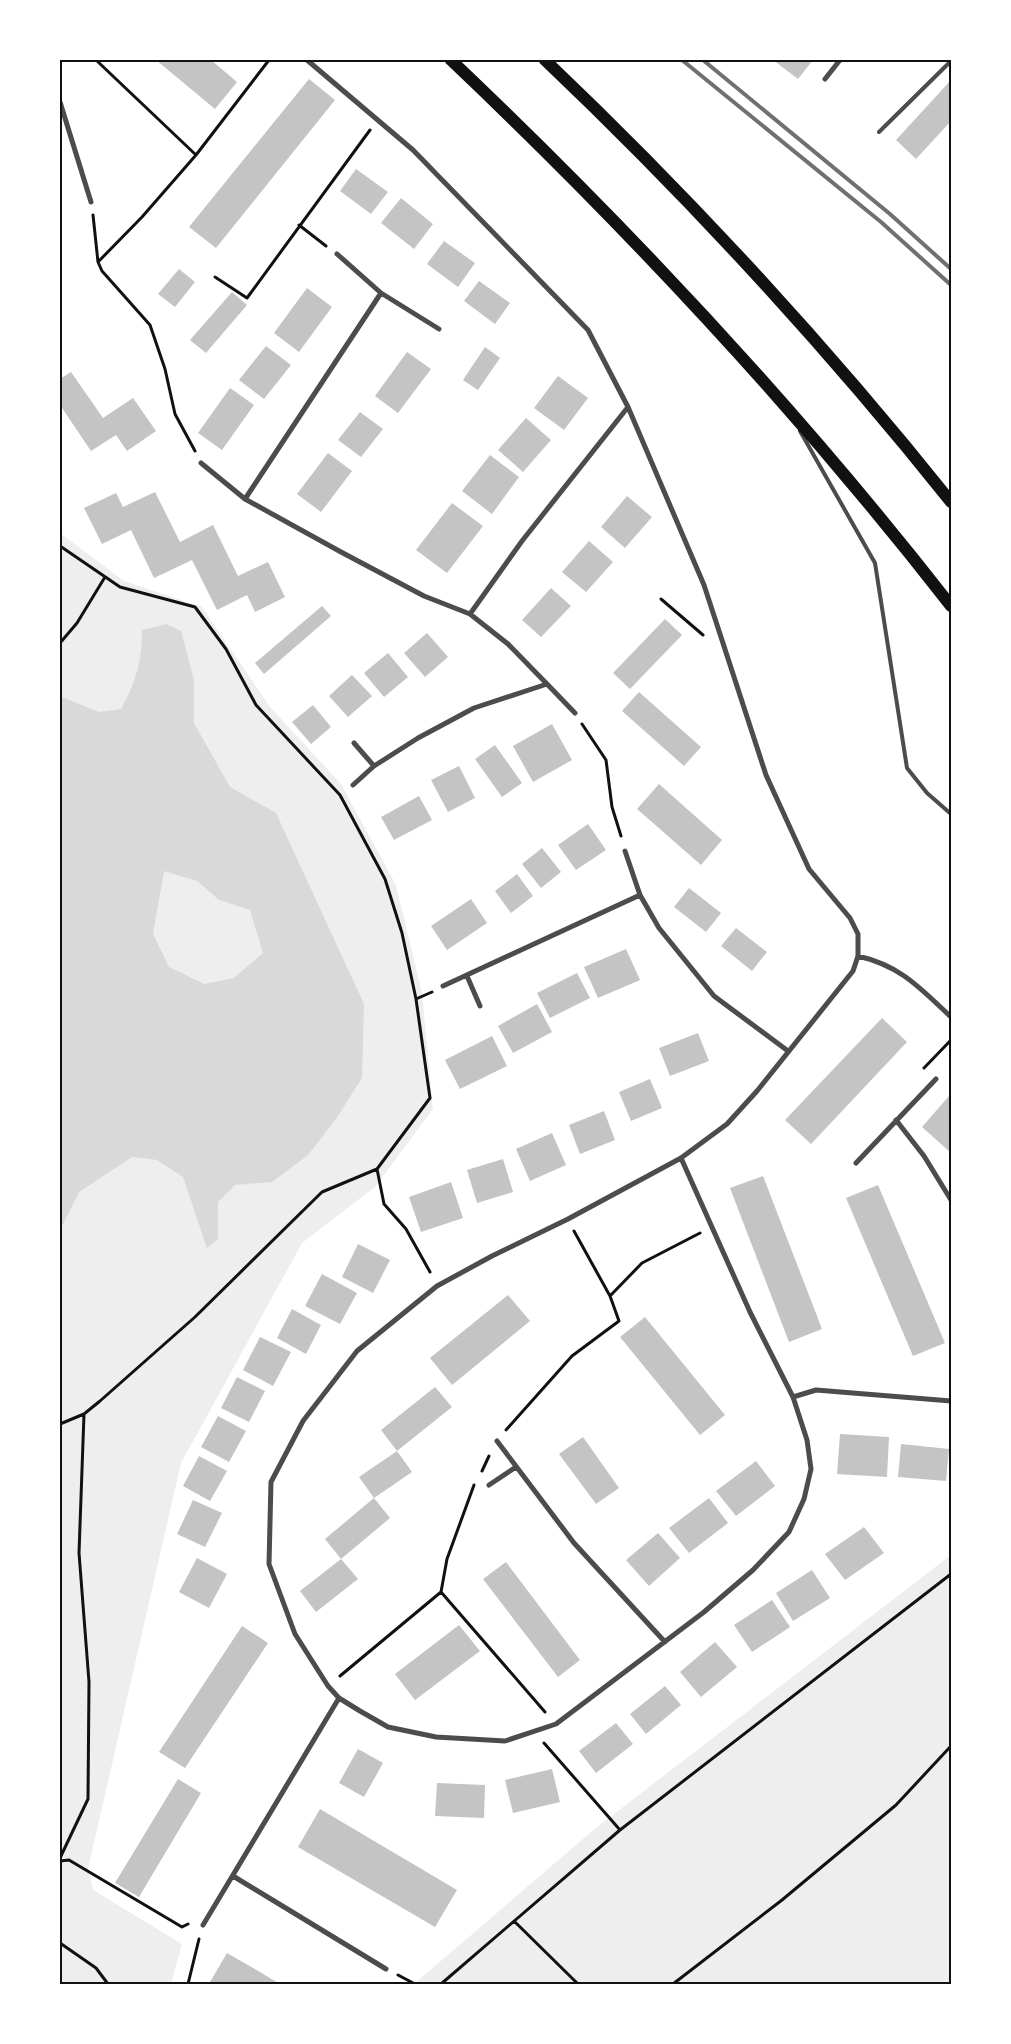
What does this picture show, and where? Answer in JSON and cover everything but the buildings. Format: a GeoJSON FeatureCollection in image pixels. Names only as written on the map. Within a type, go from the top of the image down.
{"type":"FeatureCollection","features":[{"type":"Feature","properties":{"kind":"main road"},"geometry":{"type":"LineString","coordinates":[[451,60],[575,180],[715,327],[865,499],[951,606]]}},
{"type":"Feature","properties":{"kind":"main road"},"geometry":{"type":"LineString","coordinates":[[545,60],[587,100],[710,226],[821,347],[951,502]]}},
{"type":"Feature","properties":{"kind":"street"},"geometry":{"type":"LineString","coordinates":[[307,60],[413,150],[588,330],[628,407],[704,585],[766,775],[809,869],[850,918],[858,934],[858,956],[852,972],[757,1091],[727,1124],[682,1158],[437,1286],[357,1351],[303,1421],[271,1482],[269,1564],[295,1634],[328,1686],[339,1698],[388,1727],[436,1737],[505,1741],[556,1724],[704,1612],[754,1570],[789,1532],[804,1499],[811,1469],[807,1440],[793,1397],[771,1356],[682,1158]]}},
{"type":"Feature","properties":{"kind":"street"},"geometry":{"type":"LineString","coordinates":[[825,79],[840,60]]}},
{"type":"Feature","properties":{"kind":"street"},"geometry":{"type":"LineString","coordinates":[[60,102],[92,202]]}},
{"type":"Feature","properties":{"kind":"street"},"geometry":{"type":"LineString","coordinates":[[337,254],[381,293],[439,329]]}},
{"type":"Feature","properties":{"kind":"street"},"geometry":{"type":"LineString","coordinates":[[245,498],[381,293]]}},
{"type":"Feature","properties":{"kind":"street"},"geometry":{"type":"LineString","coordinates":[[470,614],[522,541],[628,407]]}},
{"type":"Feature","properties":{"kind":"street"},"geometry":{"type":"LineString","coordinates":[[201,463],[245,498],[341,552],[424,596],[470,614],[508,644],[575,713]]}},
{"type":"Feature","properties":{"kind":"street"},"geometry":{"type":"LineString","coordinates":[[353,785],[374,766],[418,738],[474,708],[547,684]]}},
{"type":"Feature","properties":{"kind":"street"},"geometry":{"type":"LineString","coordinates":[[354,743],[374,766]]}},
{"type":"Feature","properties":{"kind":"street"},"geometry":{"type":"LineString","coordinates":[[625,851],[640,895],[659,928],[714,996],[788,1051]]}},
{"type":"Feature","properties":{"kind":"street"},"geometry":{"type":"LineString","coordinates":[[443,986],[640,895]]}},
{"type":"Feature","properties":{"kind":"street"},"geometry":{"type":"LineString","coordinates":[[858,956],[895,968],[914,982],[951,1017]]}},
{"type":"Feature","properties":{"kind":"street"},"geometry":{"type":"LineString","coordinates":[[467,976],[480,1006]]}},
{"type":"Feature","properties":{"kind":"street"},"geometry":{"type":"LineString","coordinates":[[856,1163],[936,1079]]}},
{"type":"Feature","properties":{"kind":"street"},"geometry":{"type":"LineString","coordinates":[[896,1120],[924,1156],[951,1200]]}},
{"type":"Feature","properties":{"kind":"street"},"geometry":{"type":"LineString","coordinates":[[793,1397],[816,1390],[951,1401]]}},
{"type":"Feature","properties":{"kind":"street"},"geometry":{"type":"LineString","coordinates":[[496,1441],[574,1543],[665,1642]]}},
{"type":"Feature","properties":{"kind":"street"},"geometry":{"type":"LineString","coordinates":[[490,1485],[516,1467]]}},
{"type":"Feature","properties":{"kind":"street"},"geometry":{"type":"LineString","coordinates":[[203,1925],[339,1698]]}},
{"type":"Feature","properties":{"kind":"street"},"geometry":{"type":"LineString","coordinates":[[233,1876],[386,1969]]}},
{"type":"Feature","properties":{"kind":"lane"},"geometry":{"type":"LineString","coordinates":[[878,132],[951,61]]}},
{"type":"Feature","properties":{"kind":"lane"},"geometry":{"type":"LineString","coordinates":[[784,405],[875,563],[907,768],[927,793],[951,814]]}},
{"type":"Feature","properties":{"kind":"path"},"geometry":{"type":"LineString","coordinates":[[96,60],[196,154]]}},
{"type":"Feature","properties":{"kind":"path"},"geometry":{"type":"LineString","coordinates":[[98,262],[142,217],[196,154],[269,60]]}},
{"type":"Feature","properties":{"kind":"path"},"geometry":{"type":"LineString","coordinates":[[215,277],[247,298],[378,120]]}},
{"type":"Feature","properties":{"kind":"path"},"geometry":{"type":"LineString","coordinates":[[92,202],[98,262],[102,271],[150,325],[165,369],[175,414],[201,463]]}},
{"type":"Feature","properties":{"kind":"path"},"geometry":{"type":"LineString","coordinates":[[299,225],[337,254]]}},
{"type":"Feature","properties":{"kind":"path"},"geometry":{"type":"LineString","coordinates":[[60,546],[120,587],[195,607],[226,648],[256,705],[340,794],[385,879],[402,933],[416,999],[430,1098],[377,1169],[322,1192],[195,1317],[84,1414],[60,1424]]}},
{"type":"Feature","properties":{"kind":"path"},"geometry":{"type":"LineString","coordinates":[[60,643],[77,623],[105,577]]}},
{"type":"Feature","properties":{"kind":"path"},"geometry":{"type":"LineString","coordinates":[[661,599],[727,654]]}},
{"type":"Feature","properties":{"kind":"path"},"geometry":{"type":"LineString","coordinates":[[575,713],[606,760],[612,807],[625,851]]}},
{"type":"Feature","properties":{"kind":"path"},"geometry":{"type":"LineString","coordinates":[[936,1079],[924,1067],[951,1040]]}},
{"type":"Feature","properties":{"kind":"path"},"geometry":{"type":"LineString","coordinates":[[377,1169],[384,1204],[406,1229],[437,1286]]}},
{"type":"Feature","properties":{"kind":"path"},"geometry":{"type":"LineString","coordinates":[[610,1296],[642,1263],[712,1227]]}},
{"type":"Feature","properties":{"kind":"path"},"geometry":{"type":"LineString","coordinates":[[84,1414],[79,1552],[89,1682],[88,1799],[60,1860],[69,1860],[182,1927],[188,1924],[203,1925],[188,1984]]}},
{"type":"Feature","properties":{"kind":"path"},"geometry":{"type":"LineString","coordinates":[[441,1984],[620,1830],[951,1574]]}},
{"type":"Feature","properties":{"kind":"path"},"geometry":{"type":"LineString","coordinates":[[441,1592],[556,1724]]}},
{"type":"Feature","properties":{"kind":"path"},"geometry":{"type":"LineString","coordinates":[[534,1732],[620,1830]]}},
{"type":"Feature","properties":{"kind":"path"},"geometry":{"type":"LineString","coordinates":[[673,1984],[782,1900],[896,1805],[951,1746]]}},
{"type":"Feature","properties":{"kind":"path"},"geometry":{"type":"LineString","coordinates":[[514,1921],[578,1984]]}},
{"type":"Feature","properties":{"kind":"path"},"geometry":{"type":"LineString","coordinates":[[60,1943],[96,1968],[108,1984]]}},
{"type":"Feature","properties":{"kind":"shaded area"},"geometry":{"type":"Polygon","coordinates":[[[60,533],[124,581],[202,607],[270,707],[341,784],[396,885],[422,993],[433,1109],[375,1187],[302,1243],[181,1463],[88,1869],[93,1890],[182,1944],[171,1984],[60,1984],[60,533]]]}},
{"type":"Feature","properties":{"kind":"shaded area"},"geometry":{"type":"Polygon","coordinates":[[[166,624],[181,631],[194,680],[194,723],[230,787],[276,813],[364,1004],[362,1078],[336,1119],[308,1155],[272,1182],[235,1185],[218,1202],[218,1239],[207,1248],[183,1177],[157,1160],[132,1157],[79,1192],[60,1230],[60,696],[99,712],[121,709],[131,690],[137,671],[141,652],[142,630],[166,624]],[[164,871],[153,934],[169,967],[204,984],[234,978],[263,953],[250,910],[219,900],[197,881],[164,871]]]}},
{"type":"Feature","properties":{"kind":"shaded area"},"geometry":{"type":"Polygon","coordinates":[[[951,1555],[951,1984],[414,1984],[597,1827],[951,1555]]]}},
{"type":"Feature","properties":{"kind":"railway"},"geometry":{"type":"LineString","coordinates":[[682,60],[881,222],[951,285]]}},
{"type":"Feature","properties":{"kind":"railway"},"geometry":{"type":"LineString","coordinates":[[703,60],[890,214],[951,269]]}}]}
